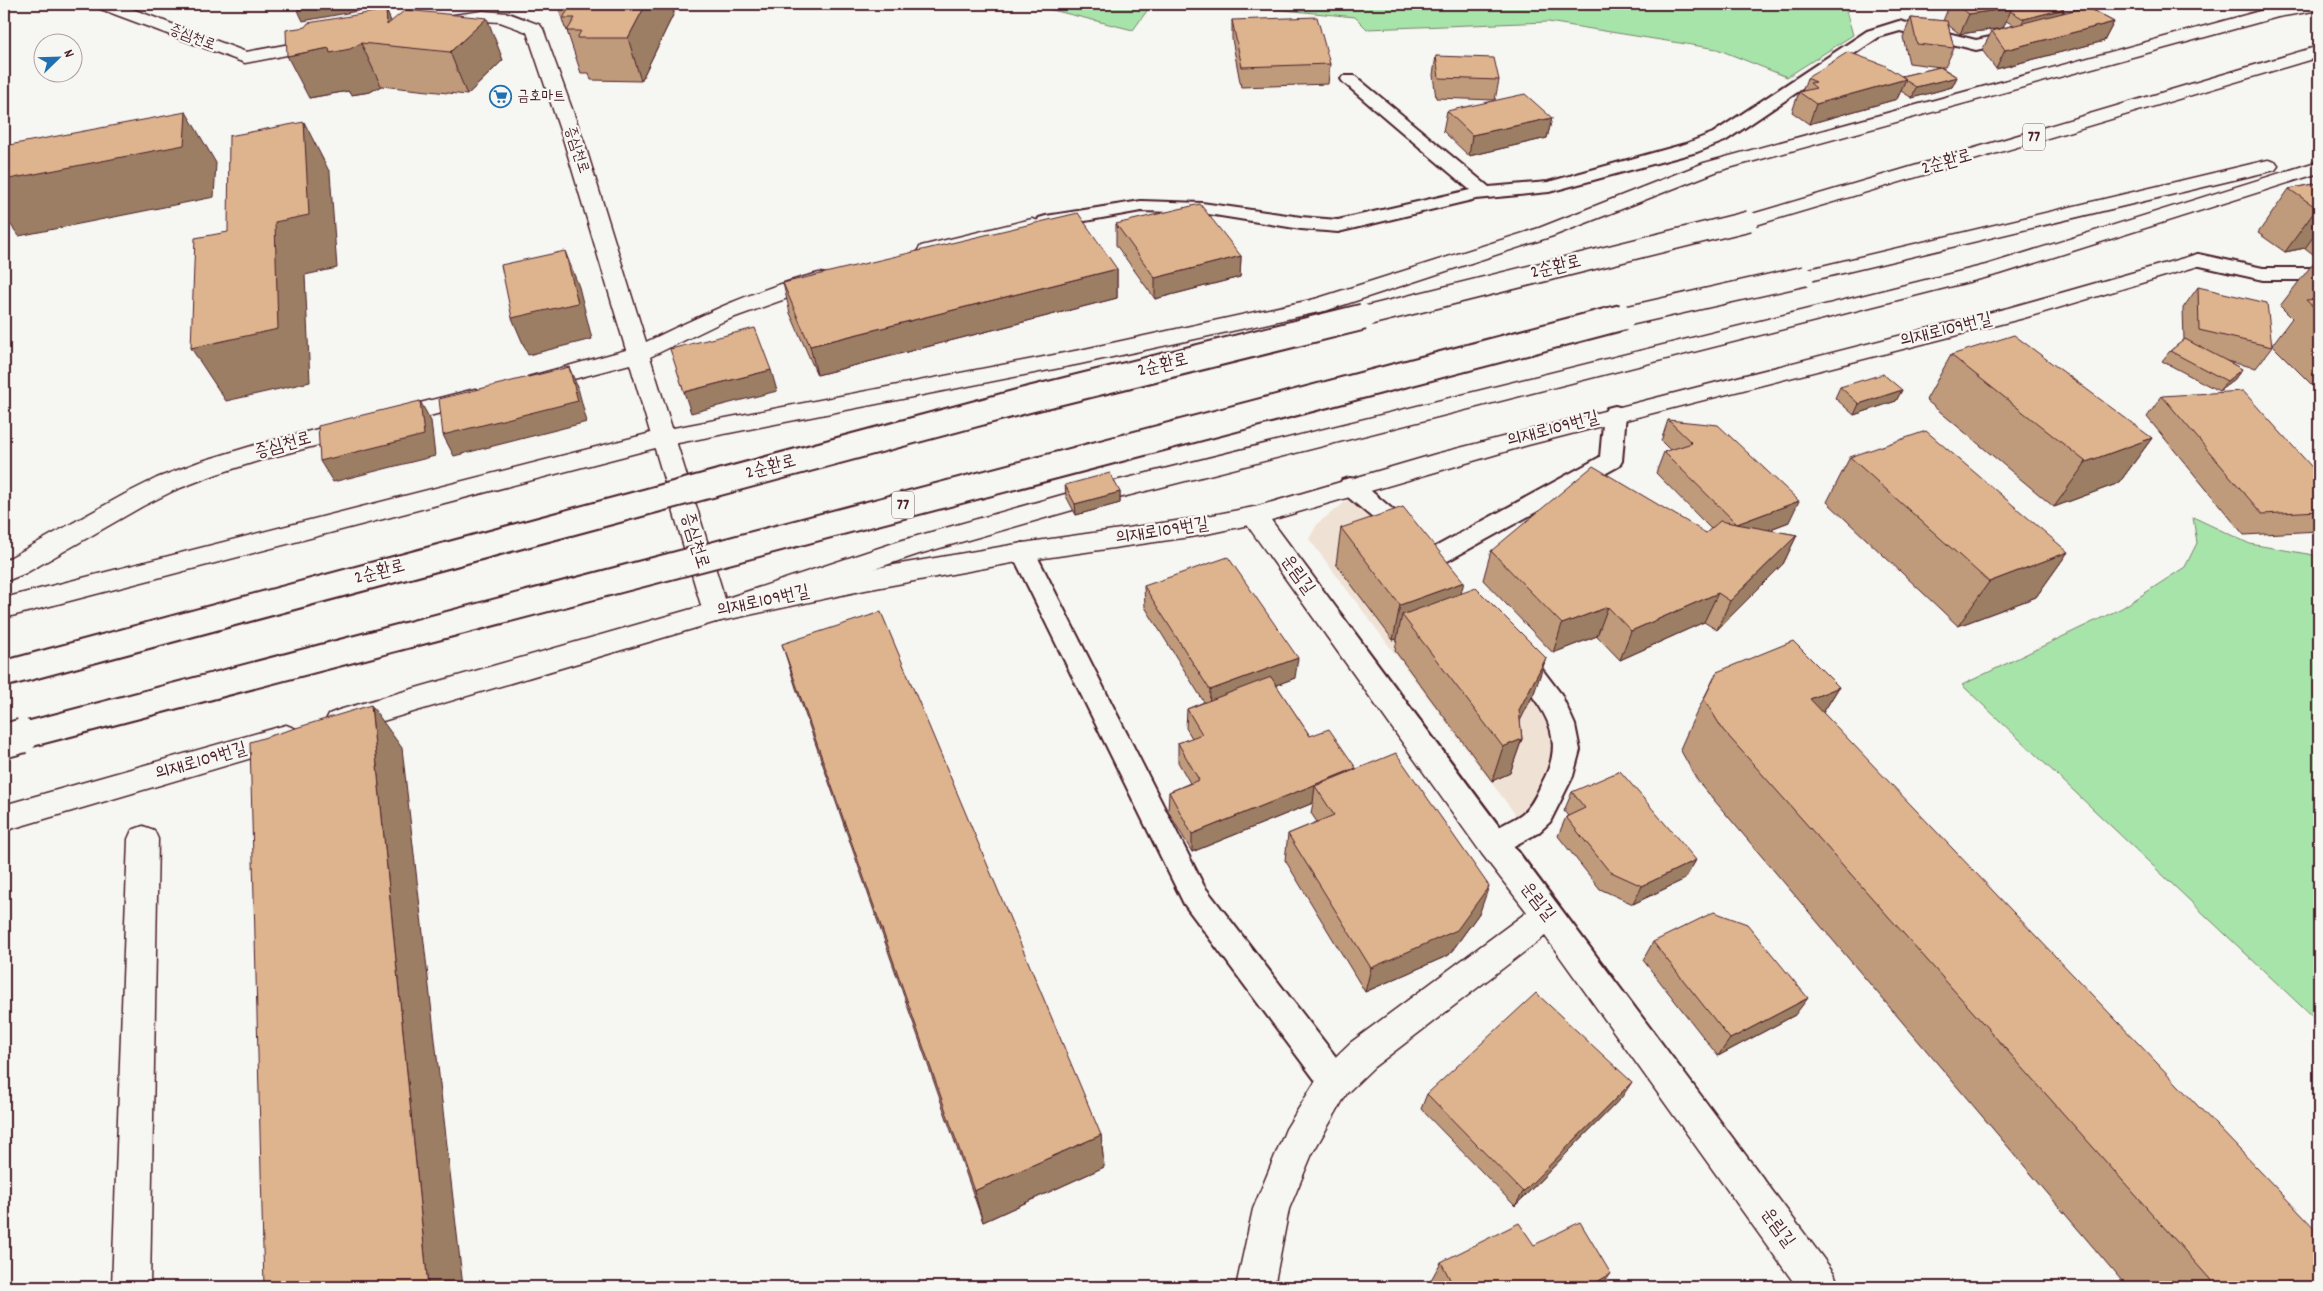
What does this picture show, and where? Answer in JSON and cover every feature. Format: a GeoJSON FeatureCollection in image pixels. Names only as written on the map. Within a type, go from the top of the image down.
{"type":"FeatureCollection","features":[{"type":"Feature","properties":{"kind":"main road","name":"증심천로"},"geometry":{"type":"LineString","coordinates":[[104,4],[244,58],[340,40]]}},
{"type":"Feature","properties":{"kind":"main road"},"geometry":{"type":"LineString","coordinates":[[4,608],[663,438],[1080,357],[1320,305],[1546,232],[1711,167],[2277,12],[2319,5]]}},
{"type":"Feature","properties":{"kind":"main road","name":"증심천로"},"geometry":{"type":"LineString","coordinates":[[422,25],[483,16],[502,17],[534,29],[574,142],[716,612]]}},
{"type":"Feature","properties":{"kind":"main road","name":"2순환로"},"geometry":{"type":"LineString","coordinates":[[4,674],[1027,400],[1749,221],[2319,51]]}},
{"type":"Feature","properties":{"kind":"main road","name":"77"},"geometry":{"type":"LineString","coordinates":[[4,741],[1641,312],[1805,276],[2319,154]]}},
{"type":"Feature","properties":{"kind":"main road"},"geometry":{"type":"LineString","coordinates":[[716,612],[912,547],[1084,498],[1993,270],[2319,167]]}},
{"type":"Feature","properties":{"kind":"main road"},"geometry":{"type":"LineString","coordinates":[[904,256],[979,236],[1044,222]]}},
{"type":"Feature","properties":{"kind":"main road","name":"의재로109번길"},"geometry":{"type":"LineString","coordinates":[[4,818],[716,612],[865,580],[1023,552],[1197,527],[1254,516],[1350,486],[1615,413],[1993,320],[2198,260]]}},
{"type":"Feature","properties":{"kind":"main road","name":"증심천로"},"geometry":{"type":"LineString","coordinates":[[4,572],[18,566],[134,500],[166,484],[208,468],[255,453],[639,354],[716,316],[756,300],[838,274]]}},
{"type":"Feature","properties":{"kind":"main road","name":"운림길"},"geometry":{"type":"LineString","coordinates":[[1254,516],[1493,845],[1548,915],[1820,1287]]}},
{"type":"Feature","properties":{"kind":"main road"},"geometry":{"type":"LineString","coordinates":[[131,1287],[143,839]]}},
{"type":"Feature","properties":{"kind":"main road"},"geometry":{"type":"LineString","coordinates":[[1255,1287],[1271,1208],[1299,1142],[1335,1081],[1362,1055],[1548,915]]}},
{"type":"Feature","properties":{"kind":"lane"},"geometry":{"type":"LineString","coordinates":[[1044,222],[1141,206],[1202,208],[1301,223],[1338,226],[1486,194],[1549,187],[1691,148],[1719,137],[1874,34],[1882,31],[1899,26],[1976,45],[2075,23],[2079,18],[2065,4]]}},
{"type":"Feature","properties":{"kind":"lane"},"geometry":{"type":"LineString","coordinates":[[1349,79],[1486,194]]}},
{"type":"Feature","properties":{"kind":"lane","name":"의재로109번길"},"geometry":{"type":"LineString","coordinates":[[2198,260],[2263,274],[2319,274]]}},
{"type":"Feature","properties":{"kind":"lane"},"geometry":{"type":"LineString","coordinates":[[1350,486],[1440,566],[1612,461],[1615,413]]}},
{"type":"Feature","properties":{"kind":"lane"},"geometry":{"type":"LineString","coordinates":[[1023,552],[1194,895],[1335,1081]]}},
{"type":"Feature","properties":{"kind":"lane"},"geometry":{"type":"LineString","coordinates":[[1493,845],[1528,826],[1540,814],[1560,776],[1567,750],[1562,725],[1552,701],[1502,639]]}},
{"type":"Feature","properties":{"kind":"shaded area"},"geometry":{"type":"Polygon","coordinates":[[[1348,500],[1394,535],[1528,679],[1553,729],[1550,767],[1534,808],[1518,818],[1309,539],[1318,523],[1348,500]]]}},
{"type":"Feature","properties":{"kind":"green space"},"geometry":{"type":"Polygon","coordinates":[[[1028,4],[1152,4],[1133,30],[1028,4]]]}},
{"type":"Feature","properties":{"kind":"green space"},"geometry":{"type":"Polygon","coordinates":[[[1223,4],[1844,4],[1853,35],[1787,77],[1717,49],[1548,22],[1367,29],[1355,17],[1223,4]]]}},
{"type":"Feature","properties":{"kind":"green space"},"geometry":{"type":"Polygon","coordinates":[[[2193,517],[2250,544],[2319,556],[2319,1023],[1962,685],[2122,608],[2185,567],[2197,543],[2193,517]]]}},
{"type":"Feature","properties":{"kind":"building"},"geometry":{"type":"Polygon","coordinates":[[[572,4],[646,4],[628,38],[577,38],[581,31],[567,31],[575,18],[563,18],[572,4]]]}},
{"type":"Feature","properties":{"kind":"building"},"geometry":{"type":"Polygon","coordinates":[[[1954,4],[2005,4],[2012,8],[1969,14],[1954,4]]]}},
{"type":"Feature","properties":{"kind":"building"},"geometry":{"type":"Polygon","coordinates":[[[2006,4],[2054,4],[2064,9],[2024,19],[2010,11],[2012,8],[2006,4]]]}},
{"type":"Feature","properties":{"kind":"building"},"geometry":{"type":"Polygon","coordinates":[[[2086,7],[2114,22],[2005,50],[1992,31],[2086,7]]]}},
{"type":"Feature","properties":{"kind":"building"},"geometry":{"type":"Polygon","coordinates":[[[386,10],[387,25],[405,10],[487,18],[450,52],[361,43],[350,49],[330,53],[329,48],[287,56],[286,30],[305,27],[308,23],[386,10]]]}},
{"type":"Feature","properties":{"kind":"building"},"geometry":{"type":"Polygon","coordinates":[[[1317,17],[1330,64],[1242,67],[1232,20],[1317,17]]]}},
{"type":"Feature","properties":{"kind":"building"},"geometry":{"type":"Polygon","coordinates":[[[1911,18],[1947,21],[1954,48],[1917,44],[1911,18]]]}},
{"type":"Feature","properties":{"kind":"building"},"geometry":{"type":"Polygon","coordinates":[[[1848,52],[1884,65],[1906,79],[1816,104],[1799,92],[1816,88],[1810,83],[1816,82],[1807,78],[1848,52]]]}},
{"type":"Feature","properties":{"kind":"building"},"geometry":{"type":"Polygon","coordinates":[[[1436,56],[1494,58],[1499,80],[1439,78],[1436,56]]]}},
{"type":"Feature","properties":{"kind":"building"},"geometry":{"type":"Polygon","coordinates":[[[1940,67],[1957,77],[1916,87],[1902,76],[1940,67]]]}},
{"type":"Feature","properties":{"kind":"building"},"geometry":{"type":"Polygon","coordinates":[[[1525,94],[1552,118],[1472,135],[1447,111],[1525,94]]]}},
{"type":"Feature","properties":{"kind":"building"},"geometry":{"type":"Polygon","coordinates":[[[186,112],[184,145],[4,180],[4,146],[186,112]]]}},
{"type":"Feature","properties":{"kind":"building"},"geometry":{"type":"Polygon","coordinates":[[[304,122],[309,215],[275,222],[278,329],[191,348],[195,238],[228,232],[229,136],[304,122]]]}},
{"type":"Feature","properties":{"kind":"building"},"geometry":{"type":"Polygon","coordinates":[[[2319,183],[2319,207],[2317,208],[2289,189],[2319,183]]]}},
{"type":"Feature","properties":{"kind":"building"},"geometry":{"type":"Polygon","coordinates":[[[1200,204],[1241,256],[1155,278],[1116,224],[1200,204]]]}},
{"type":"Feature","properties":{"kind":"building"},"geometry":{"type":"Polygon","coordinates":[[[1078,213],[1117,269],[810,346],[783,283],[1078,213]]]}},
{"type":"Feature","properties":{"kind":"building"},"geometry":{"type":"Polygon","coordinates":[[[565,251],[578,303],[512,318],[501,265],[565,251]]]}},
{"type":"Feature","properties":{"kind":"building"},"geometry":{"type":"Polygon","coordinates":[[[2198,287],[2267,303],[2272,347],[2199,330],[2198,287]]]}},
{"type":"Feature","properties":{"kind":"building"},"geometry":{"type":"Polygon","coordinates":[[[2319,299],[2319,312],[2306,300],[2319,299]]]}},
{"type":"Feature","properties":{"kind":"building"},"geometry":{"type":"Polygon","coordinates":[[[755,328],[771,370],[684,392],[670,349],[755,328]]]}},
{"type":"Feature","properties":{"kind":"building"},"geometry":{"type":"Polygon","coordinates":[[[2014,335],[2152,438],[2086,462],[1951,355],[2014,335]]]}},
{"type":"Feature","properties":{"kind":"building"},"geometry":{"type":"Polygon","coordinates":[[[2185,339],[2242,369],[2227,381],[2170,351],[2185,339]]]}},
{"type":"Feature","properties":{"kind":"building"},"geometry":{"type":"Polygon","coordinates":[[[569,367],[578,401],[443,435],[439,399],[569,367]]]}},
{"type":"Feature","properties":{"kind":"building"},"geometry":{"type":"Polygon","coordinates":[[[1883,374],[1902,390],[1859,404],[1840,387],[1883,374]]]}},
{"type":"Feature","properties":{"kind":"building"},"geometry":{"type":"Polygon","coordinates":[[[2243,391],[2319,475],[2319,511],[2262,514],[2162,396],[2243,391]]]}},
{"type":"Feature","properties":{"kind":"building"},"geometry":{"type":"Polygon","coordinates":[[[420,401],[424,435],[320,461],[318,426],[420,401]]]}},
{"type":"Feature","properties":{"kind":"building"},"geometry":{"type":"Polygon","coordinates":[[[1668,420],[1718,425],[1799,501],[1737,524],[1664,452],[1692,443],[1668,420]]]}},
{"type":"Feature","properties":{"kind":"building"},"geometry":{"type":"Polygon","coordinates":[[[1926,431],[2068,552],[1989,582],[1850,457],[1926,431]]]}},
{"type":"Feature","properties":{"kind":"building"},"geometry":{"type":"Polygon","coordinates":[[[1593,466],[1706,533],[1720,521],[1797,535],[1730,601],[1718,593],[1631,631],[1608,607],[1562,624],[1491,551],[1593,466]]]}},
{"type":"Feature","properties":{"kind":"building"},"geometry":{"type":"Polygon","coordinates":[[[1110,473],[1120,492],[1075,504],[1065,485],[1110,473]]]}},
{"type":"Feature","properties":{"kind":"building"},"geometry":{"type":"Polygon","coordinates":[[[1403,507],[1464,582],[1400,605],[1341,528],[1403,507]]]}},
{"type":"Feature","properties":{"kind":"building"},"geometry":{"type":"Polygon","coordinates":[[[1228,557],[1298,658],[1210,690],[1144,586],[1228,557]]]}},
{"type":"Feature","properties":{"kind":"building"},"geometry":{"type":"Polygon","coordinates":[[[1476,588],[1546,658],[1519,710],[1522,739],[1503,747],[1402,615],[1476,588]]]}},
{"type":"Feature","properties":{"kind":"building"},"geometry":{"type":"Polygon","coordinates":[[[881,612],[1101,1135],[974,1191],[782,644],[881,612]]]}},
{"type":"Feature","properties":{"kind":"building"},"geometry":{"type":"Polygon","coordinates":[[[1793,641],[1839,687],[1810,699],[2319,1233],[2319,1287],[2217,1287],[1723,730],[1704,699],[1717,672],[1793,641]]]}},
{"type":"Feature","properties":{"kind":"building"},"geometry":{"type":"Polygon","coordinates":[[[1271,677],[1310,736],[1329,729],[1356,768],[1192,834],[1169,792],[1199,780],[1178,743],[1202,734],[1187,709],[1271,677]]]}},
{"type":"Feature","properties":{"kind":"building"},"geometry":{"type":"Polygon","coordinates":[[[371,705],[428,1287],[264,1287],[250,742],[371,705]]]}},
{"type":"Feature","properties":{"kind":"building"},"geometry":{"type":"Polygon","coordinates":[[[1396,753],[1489,886],[1457,930],[1371,968],[1288,834],[1334,815],[1315,786],[1396,753]]]}},
{"type":"Feature","properties":{"kind":"building"},"geometry":{"type":"Polygon","coordinates":[[[1620,771],[1696,860],[1642,886],[1609,871],[1566,817],[1585,808],[1572,792],[1620,771]]]}},
{"type":"Feature","properties":{"kind":"building"},"geometry":{"type":"Polygon","coordinates":[[[1714,912],[1747,924],[1808,998],[1730,1039],[1653,942],[1714,912]]]}},
{"type":"Feature","properties":{"kind":"building"},"geometry":{"type":"Polygon","coordinates":[[[1536,993],[1632,1082],[1523,1192],[1427,1094],[1536,993]]]}},
{"type":"Feature","properties":{"kind":"building"},"geometry":{"type":"Polygon","coordinates":[[[1580,1222],[1611,1274],[1593,1284],[1595,1287],[1454,1287],[1441,1262],[1519,1223],[1534,1245],[1580,1222]]]}},
{"type":"Feature","properties":{"kind":"place","name":"금호마트"},"geometry":{"type":"Point","coordinates":[501,97]}}]}
